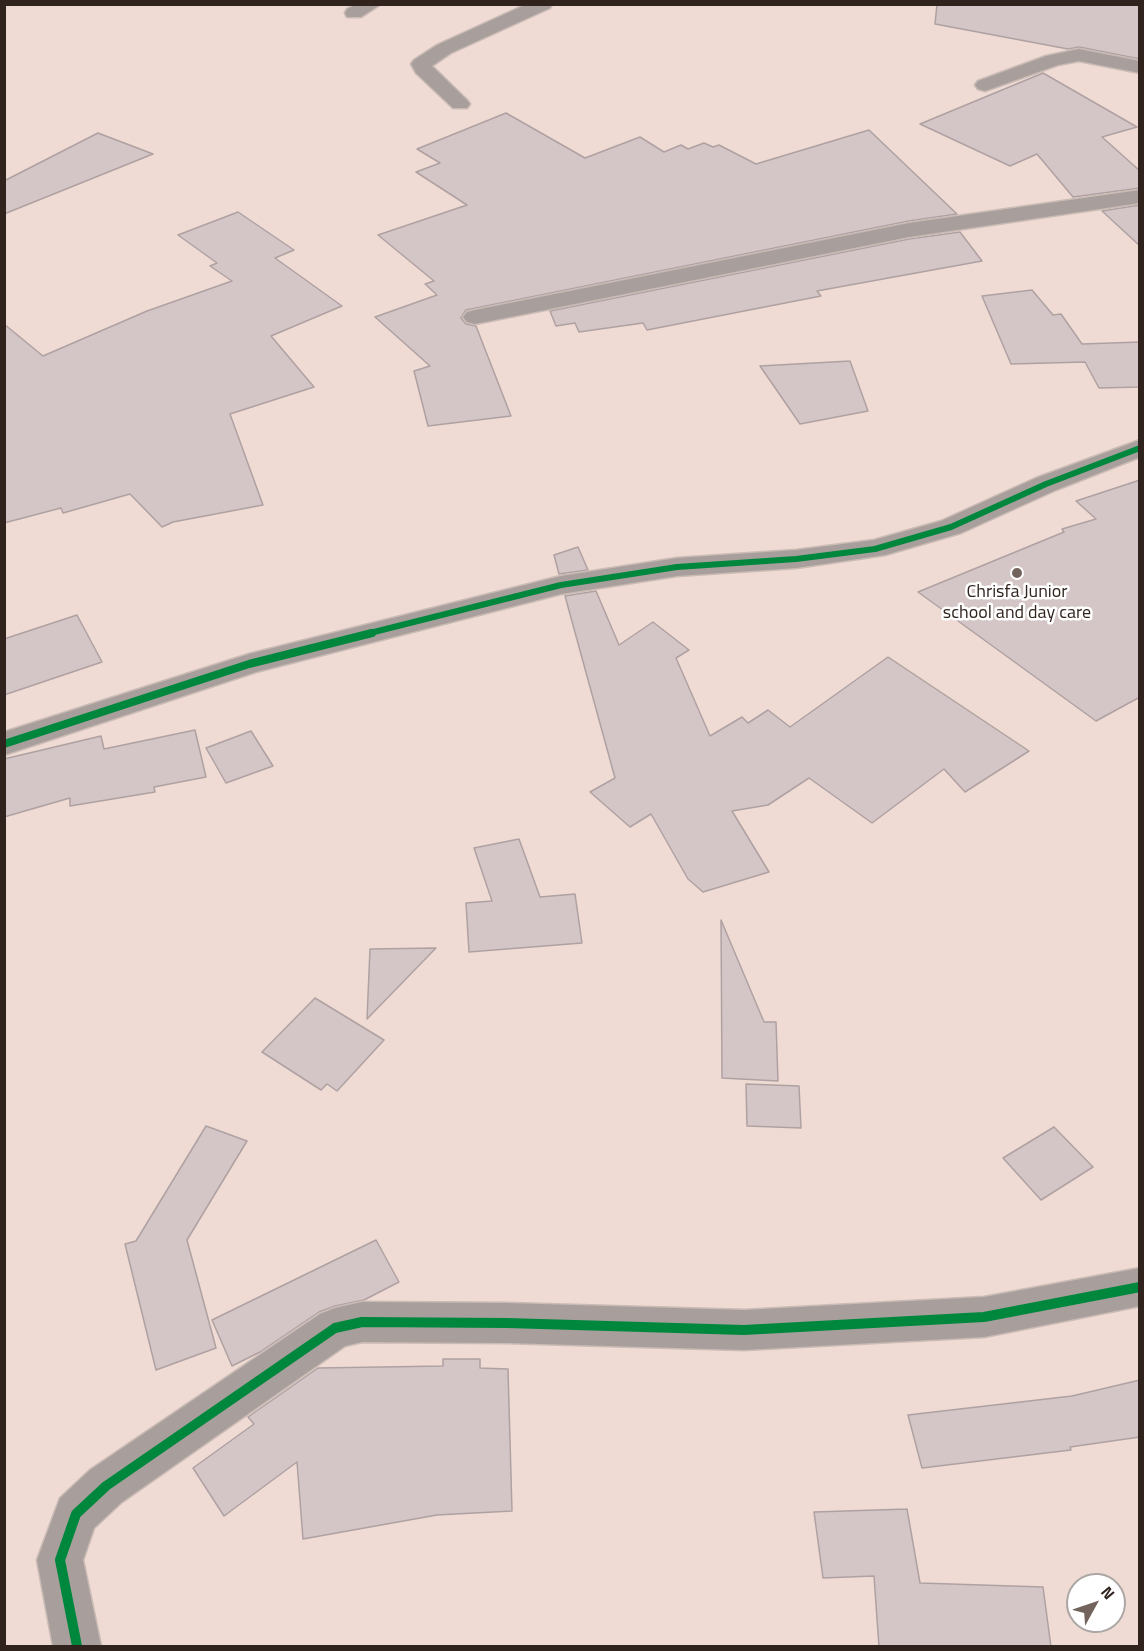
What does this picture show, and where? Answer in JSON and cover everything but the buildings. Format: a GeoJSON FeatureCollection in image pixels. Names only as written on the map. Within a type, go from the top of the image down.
{"type":"FeatureCollection","features":[{"type":"Feature","properties":{"kind":"street"},"geometry":{"type":"LineString","coordinates":[[354,13],[372,4]]}},
{"type":"Feature","properties":{"kind":"street"},"geometry":{"type":"LineString","coordinates":[[460,104],[426,73],[421,64],[444,49],[543,4]]}},
{"type":"Feature","properties":{"kind":"street"},"geometry":{"type":"LineString","coordinates":[[985,85],[1053,60],[1079,55],[1140,66]]}},
{"type":"Feature","properties":{"kind":"street"},"geometry":{"type":"LineString","coordinates":[[475,317],[909,230],[1140,196]]}},
{"type":"Feature","properties":{"kind":"street"},"geometry":{"type":"LineString","coordinates":[[4,744],[249,664],[561,585],[677,567],[796,559],[875,549],[951,527],[1046,484],[1140,448]]}},
{"type":"Feature","properties":{"kind":"street"},"geometry":{"type":"LineString","coordinates":[[77,1647],[60,1560],[76,1514],[106,1486],[335,1328],[362,1322],[507,1323],[744,1330],[984,1317],[1140,1287]]}},
{"type":"Feature","properties":{"kind":"cycle path"},"geometry":{"type":"LineString","coordinates":[[4,744],[249,664],[561,585],[677,567],[796,559],[875,549],[951,527],[1046,484],[1140,448]]}},
{"type":"Feature","properties":{"kind":"cycle path"},"geometry":{"type":"LineString","coordinates":[[77,1646],[60,1560],[76,1514],[106,1486],[335,1328],[362,1322],[507,1323],[744,1330],[984,1317],[1140,1287]]}},
{"type":"Feature","properties":{"kind":"place","name":"Chrisfa Junior school and day care"},"geometry":{"type":"Point","coordinates":[1017,573]}}]}
